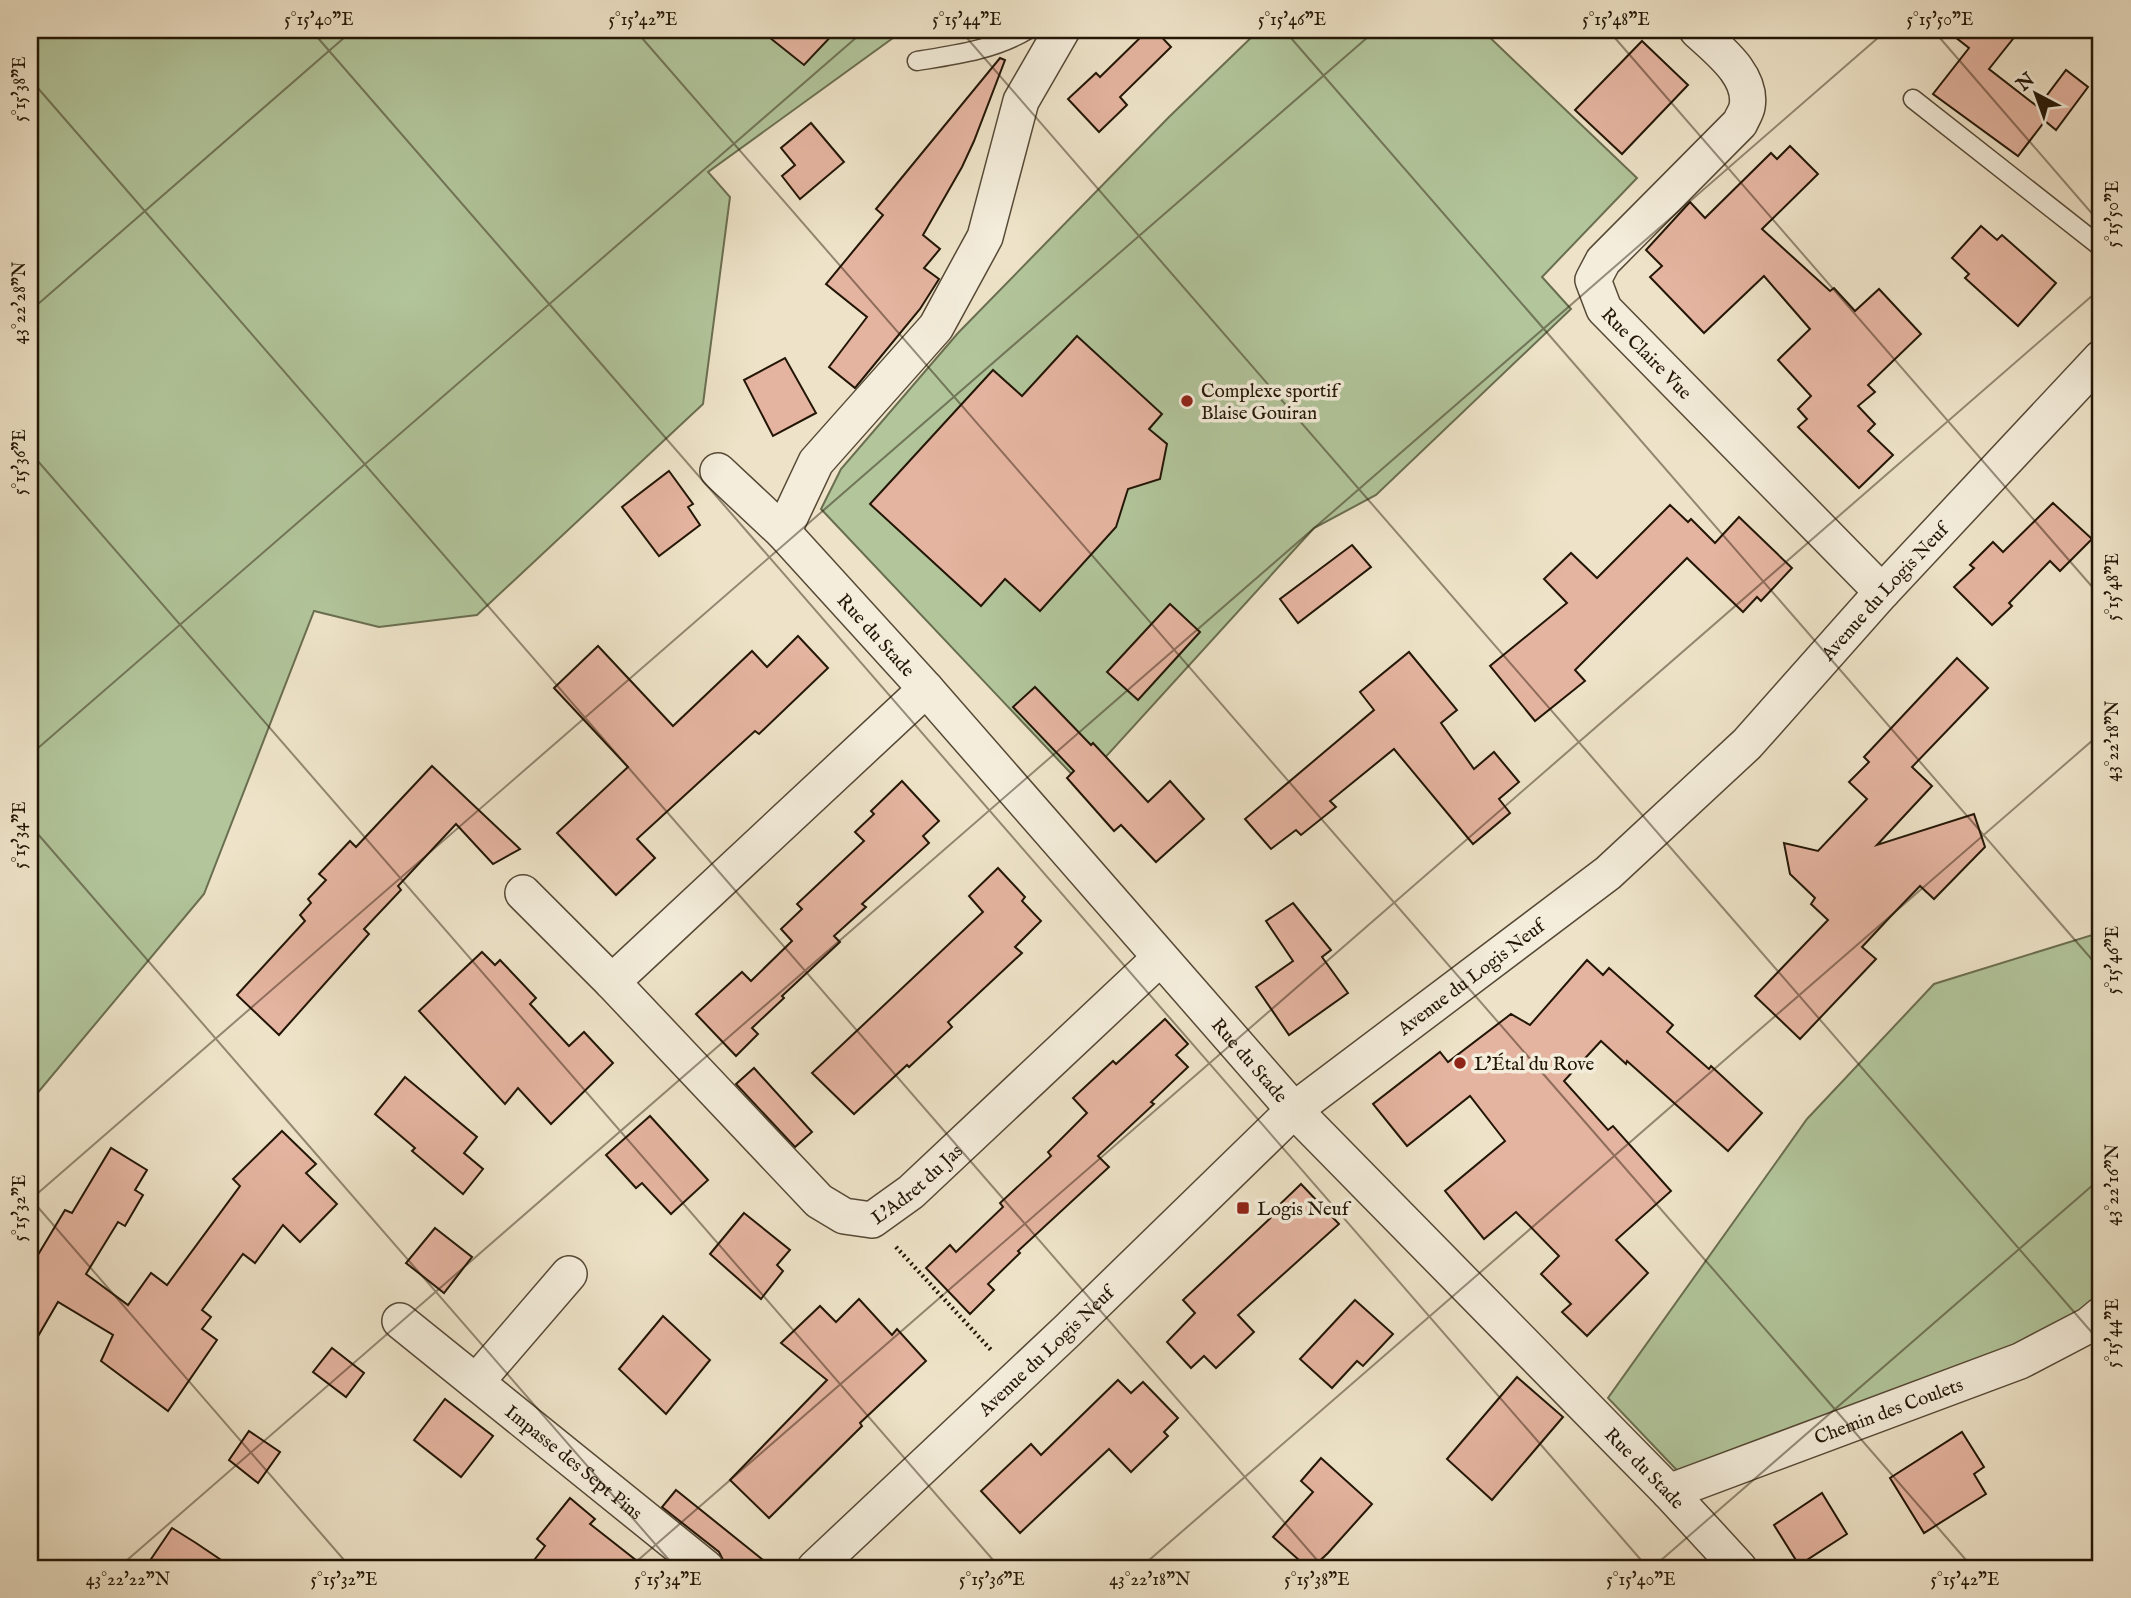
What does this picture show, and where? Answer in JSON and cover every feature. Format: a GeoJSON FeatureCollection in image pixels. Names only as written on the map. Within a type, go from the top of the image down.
{"type":"FeatureCollection","features":[{"type":"Feature","properties":{"kind":"street"},"geometry":{"type":"LineString","coordinates":[[783,532],[816,462],[936,327],[985,237],[1021,101],[1062,30]]}},
{"type":"Feature","properties":{"kind":"street","name":"Rue Claire Vue"},"geometry":{"type":"LineString","coordinates":[[1697,30],[1732,63],[1745,87],[1747,107],[1740,123],[1603,261],[1593,280],[1596,293],[1604,309],[1882,592]]}},
{"type":"Feature","properties":{"kind":"street","name":"Avenue du Logis Neuf"},"geometry":{"type":"LineString","coordinates":[[815,1568],[1017,1378],[1294,1110],[1608,873],[1747,744],[1882,592],[2101,358]]}},
{"type":"Feature","properties":{"kind":"street","name":"Rue du Stade"},"geometry":{"type":"LineString","coordinates":[[718,471],[783,532],[926,689],[1294,1110],[1669,1492],[1739,1568]]}},
{"type":"Feature","properties":{"kind":"street"},"geometry":{"type":"LineString","coordinates":[[612,982],[926,689]]}},
{"type":"Feature","properties":{"kind":"street","name":"L'Adret du Jas"},"geometry":{"type":"LineString","coordinates":[[523,893],[612,982],[818,1201],[844,1216],[872,1220],[911,1192],[1160,958]]}},
{"type":"Feature","properties":{"kind":"street"},"geometry":{"type":"LineString","coordinates":[[476,1382],[569,1274]]}},
{"type":"Feature","properties":{"kind":"street","name":"Chemin des Coulets"},"geometry":{"type":"LineString","coordinates":[[1669,1492],[2020,1361],[2089,1325],[2101,1315]]}},
{"type":"Feature","properties":{"kind":"street","name":"Impasse des Sept Pins"},"geometry":{"type":"LineString","coordinates":[[400,1321],[706,1568]]}},
{"type":"Feature","properties":{"kind":"lane"},"geometry":{"type":"LineString","coordinates":[[917,61],[956,55],[1010,40],[1027,30]]}},
{"type":"Feature","properties":{"kind":"lane"},"geometry":{"type":"LineString","coordinates":[[1913,99],[2101,247]]}},
{"type":"Feature","properties":{"kind":"path"},"geometry":{"type":"LineString","coordinates":[[872,1220],[1017,1378]]}},
{"type":"Feature","properties":{"kind":"green space"},"geometry":{"type":"Polygon","coordinates":[[[30,30],[904,30],[708,172],[730,197],[703,404],[477,615],[379,627],[314,611],[204,894],[30,1102],[30,30]]]}},
{"type":"Feature","properties":{"kind":"green space","name":"Complexe sportif Blaise Gouiran"},"geometry":{"type":"Polygon","coordinates":[[[1259,30],[1482,30],[1637,178],[1542,277],[1571,309],[1376,495],[1314,528],[1081,784],[821,509],[841,469],[958,333],[1169,117],[1259,30]]]}},
{"type":"Feature","properties":{"kind":"green space"},"geometry":{"type":"Polygon","coordinates":[[[2092,935],[2101,943],[2101,1315],[1690,1484],[1608,1398],[1807,1119],[1934,984],[2092,935]]]}},
{"type":"Feature","properties":{"kind":"building"},"geometry":{"type":"Polygon","coordinates":[[[760,30],[837,30],[804,65],[760,30]]]}},
{"type":"Feature","properties":{"kind":"building"},"geometry":{"type":"Polygon","coordinates":[[[1148,30],[1155,30],[1171,47],[1120,97],[1127,105],[1099,132],[1068,99],[1096,73],[1100,77],[1148,30]]]}},
{"type":"Feature","properties":{"kind":"building"},"geometry":{"type":"Polygon","coordinates":[[[1946,30],[2020,30],[1989,69],[2038,107],[2066,70],[2088,87],[2056,130],[2045,121],[2018,156],[1933,94],[1969,48],[1946,30]]]}},
{"type":"Feature","properties":{"kind":"building"},"geometry":{"type":"Polygon","coordinates":[[[1642,41],[1688,85],[1622,154],[1575,110],[1642,41]]]}},
{"type":"Feature","properties":{"kind":"building"},"geometry":{"type":"Polygon","coordinates":[[[1000,58],[1005,60],[974,141],[923,235],[940,249],[924,268],[939,279],[920,309],[855,388],[829,367],[867,317],[826,284],[883,215],[876,209],[1000,58]]]}},
{"type":"Feature","properties":{"kind":"building"},"geometry":{"type":"Polygon","coordinates":[[[811,123],[844,162],[800,199],[782,176],[795,165],[781,148],[811,123]]]}},
{"type":"Feature","properties":{"kind":"building"},"geometry":{"type":"Polygon","coordinates":[[[1790,146],[1818,174],[1762,229],[1830,291],[1834,288],[1855,311],[1879,289],[1921,334],[1868,385],[1875,392],[1858,406],[1875,424],[1868,431],[1893,455],[1859,488],[1798,427],[1807,419],[1798,409],[1811,396],[1778,360],[1810,329],[1764,276],[1704,333],[1650,277],[1662,266],[1646,250],[1690,202],[1705,218],[1771,153],[1777,159],[1790,146]]]}},
{"type":"Feature","properties":{"kind":"building"},"geometry":{"type":"Polygon","coordinates":[[[1981,226],[1997,240],[2002,235],[2056,283],[2018,326],[1965,278],[1969,274],[1952,258],[1981,226]]]}},
{"type":"Feature","properties":{"kind":"building"},"geometry":{"type":"Polygon","coordinates":[[[1077,336],[1162,414],[1149,429],[1167,444],[1160,479],[1128,489],[1116,527],[1040,611],[1005,579],[981,606],[870,504],[993,370],[1022,396],[1077,336]]]}},
{"type":"Feature","properties":{"kind":"building"},"geometry":{"type":"Polygon","coordinates":[[[785,358],[816,413],[773,436],[744,380],[785,358]]]}},
{"type":"Feature","properties":{"kind":"building"},"geometry":{"type":"Polygon","coordinates":[[[669,471],[693,504],[688,507],[700,525],[659,556],[622,507],[669,471]]]}},
{"type":"Feature","properties":{"kind":"building"},"geometry":{"type":"Polygon","coordinates":[[[2053,503],[2092,539],[2060,571],[2050,561],[2009,603],[2012,606],[1992,625],[1954,587],[1974,568],[1970,565],[1993,542],[2003,552],[2053,503]]]}},
{"type":"Feature","properties":{"kind":"building"},"geometry":{"type":"Polygon","coordinates":[[[1670,505],[1688,522],[1691,519],[1715,543],[1739,517],[1792,568],[1761,601],[1757,597],[1743,612],[1687,558],[1575,670],[1585,681],[1535,721],[1490,666],[1567,603],[1544,579],[1571,553],[1597,578],[1670,505]]]}},
{"type":"Feature","properties":{"kind":"building"},"geometry":{"type":"Polygon","coordinates":[[[1352,545],[1371,567],[1298,623],[1280,599],[1352,545]]]}},
{"type":"Feature","properties":{"kind":"building"},"geometry":{"type":"Polygon","coordinates":[[[1170,604],[1200,632],[1138,700],[1107,672],[1170,604]]]}},
{"type":"Feature","properties":{"kind":"building"},"geometry":{"type":"Polygon","coordinates":[[[798,636],[828,668],[759,734],[755,731],[637,839],[655,858],[616,895],[557,833],[628,767],[554,688],[598,646],[673,726],[752,651],[767,667],[798,636]]]}},
{"type":"Feature","properties":{"kind":"building"},"geometry":{"type":"Polygon","coordinates":[[[1409,652],[1457,710],[1441,723],[1474,769],[1494,752],[1519,782],[1499,799],[1510,813],[1473,844],[1394,749],[1330,801],[1336,807],[1301,835],[1296,830],[1271,849],[1245,819],[1374,710],[1360,692],[1409,652]]]}},
{"type":"Feature","properties":{"kind":"building"},"geometry":{"type":"Polygon","coordinates":[[[1957,658],[1988,688],[1912,767],[1932,786],[1877,845],[1974,814],[1985,847],[1934,899],[1920,886],[1891,916],[1862,947],[1876,959],[1800,1039],[1755,996],[1828,920],[1811,904],[1815,898],[1790,874],[1784,843],[1818,851],[1867,799],[1849,782],[1869,762],[1864,757],[1957,658]]]}},
{"type":"Feature","properties":{"kind":"building"},"geometry":{"type":"Polygon","coordinates":[[[1035,687],[1091,745],[1093,743],[1148,802],[1170,781],[1204,819],[1156,862],[1121,825],[1114,831],[1067,778],[1074,771],[1013,707],[1035,687]]]}},
{"type":"Feature","properties":{"kind":"building"},"geometry":{"type":"Polygon","coordinates":[[[432,766],[520,849],[493,864],[456,824],[398,886],[401,890],[364,929],[369,934],[279,1035],[237,995],[305,921],[300,915],[311,903],[308,899],[326,880],[319,874],[350,841],[356,847],[432,766]]]}},
{"type":"Feature","properties":{"kind":"building"},"geometry":{"type":"Polygon","coordinates":[[[902,781],[939,821],[923,836],[929,843],[862,904],[866,907],[834,936],[840,942],[752,1028],[758,1034],[736,1056],[696,1014],[742,972],[751,981],[792,941],[781,929],[802,909],[797,904],[864,841],[855,832],[874,814],[871,811],[902,781]]]}},
{"type":"Feature","properties":{"kind":"building"},"geometry":{"type":"Polygon","coordinates":[[[998,868],[1025,897],[1022,901],[1041,921],[1015,947],[1022,953],[948,1022],[952,1027],[854,1114],[812,1073],[983,912],[969,896],[998,868]]]}},
{"type":"Feature","properties":{"kind":"building"},"geometry":{"type":"Polygon","coordinates":[[[1293,903],[1331,950],[1322,957],[1348,993],[1289,1035],[1256,987],[1293,961],[1266,921],[1293,903]]]}},
{"type":"Feature","properties":{"kind":"building"},"geometry":{"type":"Polygon","coordinates":[[[482,952],[495,965],[500,960],[536,998],[530,1004],[569,1046],[584,1032],[613,1063],[551,1124],[518,1088],[505,1104],[419,1011],[482,952]]]}},
{"type":"Feature","properties":{"kind":"building"},"geometry":{"type":"Polygon","coordinates":[[[1587,960],[1603,975],[1609,968],[1673,1025],[1667,1032],[1709,1069],[1711,1066],[1762,1113],[1728,1151],[1601,1041],[1564,1081],[1608,1130],[1613,1126],[1671,1191],[1616,1240],[1648,1273],[1587,1336],[1562,1312],[1571,1304],[1541,1274],[1559,1256],[1516,1212],[1484,1239],[1445,1191],[1505,1141],[1470,1096],[1407,1146],[1373,1104],[1440,1052],[1448,1062],[1511,1014],[1530,1025],[1587,960]]]}},
{"type":"Feature","properties":{"kind":"building"},"geometry":{"type":"Polygon","coordinates":[[[1165,1019],[1188,1044],[1176,1055],[1188,1067],[1151,1102],[1154,1104],[1098,1156],[1109,1167],[1018,1251],[1020,1253],[988,1284],[994,1290],[970,1314],[926,1268],[950,1245],[956,1252],[1003,1207],[1000,1203],[1051,1156],[1048,1152],[1087,1113],[1073,1098],[1113,1061],[1116,1064],[1165,1019]]]}},
{"type":"Feature","properties":{"kind":"building"},"geometry":{"type":"Polygon","coordinates":[[[754,1068],[812,1132],[795,1147],[736,1084],[754,1068]]]}},
{"type":"Feature","properties":{"kind":"building"},"geometry":{"type":"Polygon","coordinates":[[[405,1077],[477,1137],[464,1153],[483,1169],[463,1194],[412,1151],[415,1148],[375,1114],[405,1077]]]}},
{"type":"Feature","properties":{"kind":"building"},"geometry":{"type":"Polygon","coordinates":[[[650,1116],[708,1180],[671,1214],[642,1183],[636,1188],[606,1155],[650,1116]]]}},
{"type":"Feature","properties":{"kind":"building"},"geometry":{"type":"Polygon","coordinates":[[[282,1131],[316,1164],[306,1173],[337,1204],[300,1242],[283,1225],[255,1263],[243,1254],[202,1310],[211,1317],[202,1329],[217,1340],[168,1411],[101,1361],[113,1335],[58,1302],[30,1350],[30,1268],[65,1210],[72,1213],[111,1148],[147,1170],[135,1190],[143,1195],[125,1226],[118,1222],[86,1274],[128,1305],[151,1273],[167,1285],[240,1186],[233,1179],[282,1131]]]}},
{"type":"Feature","properties":{"kind":"building"},"geometry":{"type":"Polygon","coordinates":[[[1301,1184],[1339,1224],[1238,1315],[1254,1332],[1216,1368],[1204,1356],[1191,1368],[1167,1342],[1195,1313],[1183,1300],[1278,1211],[1275,1209],[1301,1184]]]}},
{"type":"Feature","properties":{"kind":"building"},"geometry":{"type":"Polygon","coordinates":[[[744,1213],[790,1250],[777,1265],[783,1271],[761,1299],[710,1254],[744,1213]]]}},
{"type":"Feature","properties":{"kind":"building"},"geometry":{"type":"Polygon","coordinates":[[[435,1228],[472,1257],[444,1293],[406,1263],[435,1228]]]}},
{"type":"Feature","properties":{"kind":"building"},"geometry":{"type":"Polygon","coordinates":[[[859,1299],[892,1335],[897,1329],[926,1361],[860,1423],[862,1426],[769,1518],[730,1480],[827,1380],[781,1343],[820,1306],[836,1322],[859,1299]]]}},
{"type":"Feature","properties":{"kind":"building"},"geometry":{"type":"Polygon","coordinates":[[[1355,1300],[1393,1334],[1363,1366],[1357,1361],[1332,1388],[1300,1359],[1355,1300]]]}},
{"type":"Feature","properties":{"kind":"building"},"geometry":{"type":"Polygon","coordinates":[[[663,1316],[710,1360],[666,1414],[619,1369],[663,1316]]]}},
{"type":"Feature","properties":{"kind":"building"},"geometry":{"type":"Polygon","coordinates":[[[332,1348],[364,1373],[346,1397],[313,1372],[332,1348]]]}},
{"type":"Feature","properties":{"kind":"building"},"geometry":{"type":"Polygon","coordinates":[[[1517,1377],[1563,1417],[1492,1500],[1447,1459],[1517,1377]]]}},
{"type":"Feature","properties":{"kind":"building"},"geometry":{"type":"Polygon","coordinates":[[[1118,1380],[1131,1393],[1143,1382],[1178,1418],[1164,1432],[1168,1436],[1131,1472],[1109,1449],[1020,1533],[981,1491],[1031,1444],[1041,1455],[1118,1380]]]}},
{"type":"Feature","properties":{"kind":"building"},"geometry":{"type":"Polygon","coordinates":[[[445,1399],[493,1436],[461,1477],[414,1440],[445,1399]]]}},
{"type":"Feature","properties":{"kind":"building"},"geometry":{"type":"Polygon","coordinates":[[[249,1431],[280,1452],[258,1483],[229,1460],[249,1431]]]}},
{"type":"Feature","properties":{"kind":"building"},"geometry":{"type":"Polygon","coordinates":[[[1962,1432],[1984,1467],[1974,1474],[1986,1494],[1924,1533],[1890,1478],[1962,1432]]]}},
{"type":"Feature","properties":{"kind":"building"},"geometry":{"type":"Polygon","coordinates":[[[1321,1458],[1372,1504],[1328,1553],[1312,1568],[1308,1568],[1273,1537],[1313,1492],[1301,1481],[1321,1458]]]}},
{"type":"Feature","properties":{"kind":"building"},"geometry":{"type":"Polygon","coordinates":[[[676,1490],[773,1568],[727,1568],[719,1552],[662,1507],[676,1490]]]}},
{"type":"Feature","properties":{"kind":"building"},"geometry":{"type":"Polygon","coordinates":[[[1822,1493],[1847,1534],[1799,1565],[1774,1525],[1822,1493]]]}},
{"type":"Feature","properties":{"kind":"building"},"geometry":{"type":"Polygon","coordinates":[[[570,1498],[595,1519],[590,1524],[646,1568],[528,1568],[545,1546],[537,1539],[570,1498]]]}},
{"type":"Feature","properties":{"kind":"building"},"geometry":{"type":"Polygon","coordinates":[[[172,1528],[196,1543],[233,1568],[145,1568],[172,1528]]]}},
{"type":"Feature","properties":{"kind":"place","name":"Complexe sportif Blaise Gouiran"},"geometry":{"type":"Point","coordinates":[1187,401]}},
{"type":"Feature","properties":{"kind":"place","name":"L'Étal du Rove"},"geometry":{"type":"Point","coordinates":[1460,1063]}},
{"type":"Feature","properties":{"kind":"place","name":"Logis Neuf"},"geometry":{"type":"Point","coordinates":[1243,1208]}}]}
